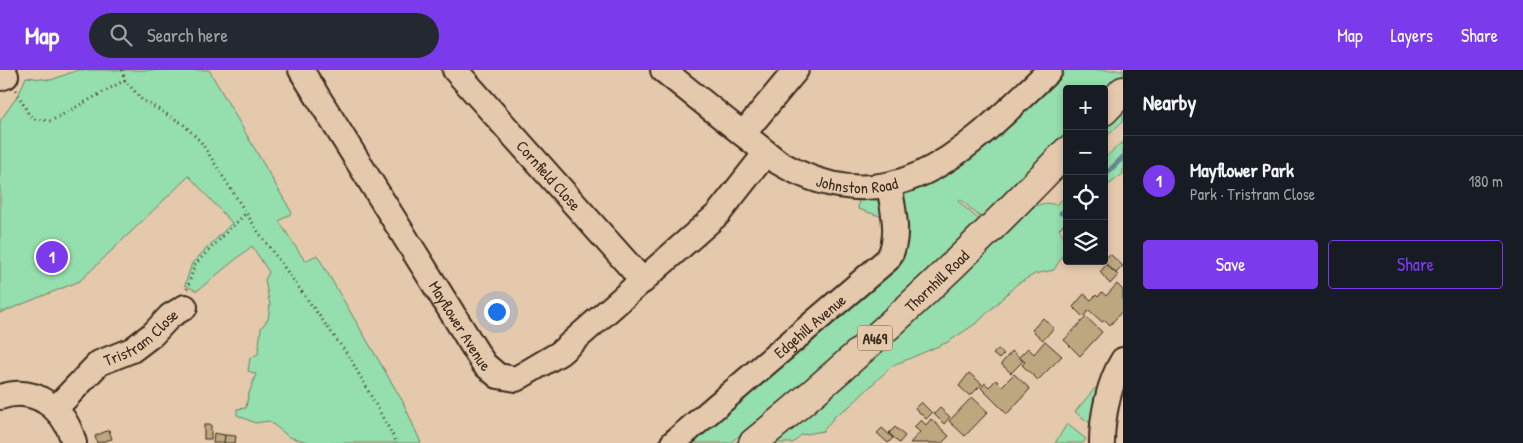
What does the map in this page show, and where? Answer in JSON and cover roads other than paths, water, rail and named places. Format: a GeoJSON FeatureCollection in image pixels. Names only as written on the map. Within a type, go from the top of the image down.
{"type":"FeatureCollection","features":[{"type":"Feature","properties":{"kind":"main road"},"geometry":{"type":"LineString","coordinates":[[1108,107],[1123,91]]}},
{"type":"Feature","properties":{"kind":"main road","name":"Thornhill Road"},"geometry":{"type":"LineString","coordinates":[[753,443],[828,380],[927,291],[1063,154]]}},
{"type":"Feature","properties":{"kind":"street","name":"Mayflower Avenue"},"geometry":{"type":"LineString","coordinates":[[302,70],[484,364],[498,376],[516,379],[548,362],[725,207],[766,153]]}},
{"type":"Feature","properties":{"kind":"street","name":"Cornfield Close"},"geometry":{"type":"LineString","coordinates":[[455,70],[642,281]]}},
{"type":"Feature","properties":{"kind":"street","name":"Johnston Road"},"geometry":{"type":"LineString","coordinates":[[663,70],[766,153],[798,173],[837,184],[856,186],[889,185],[919,176],[959,152],[1050,70]]}},
{"type":"Feature","properties":{"kind":"street"},"geometry":{"type":"LineString","coordinates":[[743,134],[796,70]]}},
{"type":"Feature","properties":{"kind":"street","name":"Edgehill Avenue"},"geometry":{"type":"LineString","coordinates":[[673,443],[888,260],[895,246],[896,235],[889,185]]}},
{"type":"Feature","properties":{"kind":"street","name":"Tristram Close"},"geometry":{"type":"LineString","coordinates":[[56,408],[99,363],[132,350],[153,334],[186,298]]}},
{"type":"Feature","properties":{"kind":"street"},"geometry":{"type":"LineString","coordinates":[[1102,443],[1106,408],[1118,368],[1123,360]]}},
{"type":"Feature","properties":{"kind":"street"},"geometry":{"type":"LineString","coordinates":[[0,397],[24,394],[36,396],[56,408],[64,418],[74,443]]}},
{"type":"Feature","properties":{"kind":"waterway"},"geometry":{"type":"LineString","coordinates":[[1105,175],[1123,157]]}},
{"type":"Feature","properties":{"kind":"place","name":"Mayflower Park"},"geometry":{"type":"Point","coordinates":[52,257]}}]}
